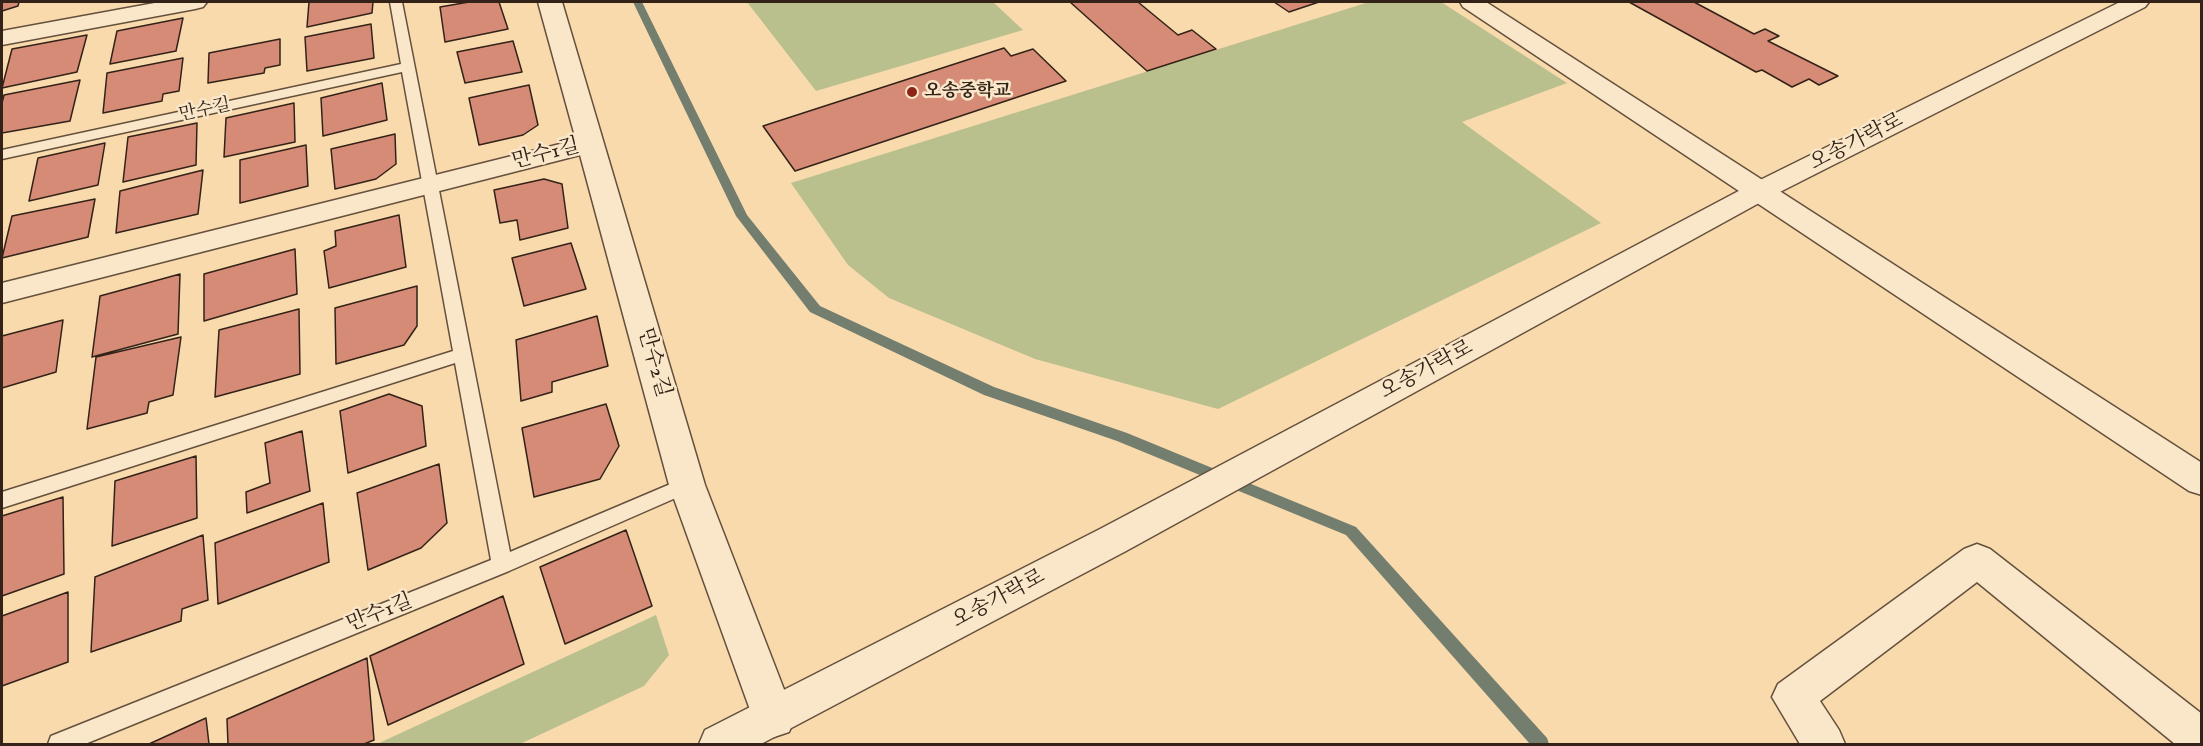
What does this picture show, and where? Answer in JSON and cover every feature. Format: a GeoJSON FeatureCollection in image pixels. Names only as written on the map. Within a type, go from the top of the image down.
{"type":"FeatureCollection","features":[{"type":"Feature","properties":{"kind":"street"},"geometry":{"type":"LineString","coordinates":[[2,38],[195,2]]}},
{"type":"Feature","properties":{"kind":"street","name":"만수2길"},"geometry":{"type":"LineString","coordinates":[[550,2],[687,485],[774,718]]}},
{"type":"Feature","properties":{"kind":"street"},"geometry":{"type":"LineString","coordinates":[[1471,2],[2202,481]]}},
{"type":"Feature","properties":{"kind":"street","name":"오송가락로"},"geometry":{"type":"LineString","coordinates":[[720,744],[774,718],[1113,540],[1760,192],[2137,2]]}},
{"type":"Feature","properties":{"kind":"street","name":"만수1길"},"geometry":{"type":"LineString","coordinates":[[2,293],[591,144]]}},
{"type":"Feature","properties":{"kind":"street"},"geometry":{"type":"LineString","coordinates":[[1824,744],[1793,697],[1977,560],[2202,740]]}},
{"type":"Feature","properties":{"kind":"lane"},"geometry":{"type":"LineString","coordinates":[[396,2],[502,565]]}},
{"type":"Feature","properties":{"kind":"lane","name":"만수길"},"geometry":{"type":"LineString","coordinates":[[2,155],[409,66]]}},
{"type":"Feature","properties":{"kind":"lane"},"geometry":{"type":"LineString","coordinates":[[2,500],[463,354]]}},
{"type":"Feature","properties":{"kind":"lane","name":"만수1길"},"geometry":{"type":"LineString","coordinates":[[59,744],[502,565],[687,485]]}},
{"type":"Feature","properties":{"kind":"green space"},"geometry":{"type":"Polygon","coordinates":[[[747,2],[993,2],[1023,30],[816,91],[747,2]]]}},
{"type":"Feature","properties":{"kind":"green space"},"geometry":{"type":"Polygon","coordinates":[[[1369,2],[1441,2],[1567,83],[1462,122],[1601,223],[1218,409],[1035,359],[889,298],[848,265],[791,183],[1369,2]]]}},
{"type":"Feature","properties":{"kind":"green space"},"geometry":{"type":"Polygon","coordinates":[[[656,615],[669,655],[644,686],[520,744],[377,744],[656,615]]]}},
{"type":"Feature","properties":{"kind":"building"},"geometry":{"type":"Polygon","coordinates":[[[2,2],[19,2],[18,6],[2,11],[2,2]]]}},
{"type":"Feature","properties":{"kind":"building"},"geometry":{"type":"Polygon","coordinates":[[[309,2],[373,2],[372,13],[307,27],[309,2]]]}},
{"type":"Feature","properties":{"kind":"building"},"geometry":{"type":"Polygon","coordinates":[[[469,2],[499,2],[508,29],[445,42],[440,7],[469,2]]]}},
{"type":"Feature","properties":{"kind":"building"},"geometry":{"type":"Polygon","coordinates":[[[1070,2],[1138,2],[1178,35],[1192,30],[1216,49],[1147,71],[1070,2]]]}},
{"type":"Feature","properties":{"kind":"building"},"geometry":{"type":"Polygon","coordinates":[[[1274,2],[1319,2],[1289,12],[1274,2]]]}},
{"type":"Feature","properties":{"kind":"building"},"geometry":{"type":"Polygon","coordinates":[[[1629,2],[1694,2],[1754,34],[1765,29],[1779,36],[1768,41],[1838,76],[1819,85],[1809,79],[1792,87],[1762,70],[1756,72],[1629,2]]]}},
{"type":"Feature","properties":{"kind":"building"},"geometry":{"type":"Polygon","coordinates":[[[183,18],[176,51],[110,64],[117,31],[183,18]]]}},
{"type":"Feature","properties":{"kind":"building"},"geometry":{"type":"Polygon","coordinates":[[[371,24],[374,58],[307,71],[305,37],[371,24]]]}},
{"type":"Feature","properties":{"kind":"building"},"geometry":{"type":"Polygon","coordinates":[[[87,35],[77,72],[2,88],[12,49],[87,35]]]}},
{"type":"Feature","properties":{"kind":"building"},"geometry":{"type":"Polygon","coordinates":[[[280,39],[280,65],[265,68],[264,73],[208,83],[209,53],[280,39]]]}},
{"type":"Feature","properties":{"kind":"building"},"geometry":{"type":"Polygon","coordinates":[[[513,41],[522,72],[465,83],[457,52],[513,41]]]}},
{"type":"Feature","properties":{"kind":"building"},"geometry":{"type":"Polygon","coordinates":[[[1004,48],[1011,56],[1033,49],[1066,81],[795,171],[763,126],[1004,48]]]}},
{"type":"Feature","properties":{"kind":"building"},"geometry":{"type":"Polygon","coordinates":[[[183,58],[179,91],[163,94],[162,101],[103,113],[107,73],[183,58]]]}},
{"type":"Feature","properties":{"kind":"building"},"geometry":{"type":"Polygon","coordinates":[[[80,80],[70,121],[2,133],[4,95],[80,80]]]}},
{"type":"Feature","properties":{"kind":"building"},"geometry":{"type":"Polygon","coordinates":[[[382,83],[387,120],[323,136],[321,98],[382,83]]]}},
{"type":"Feature","properties":{"kind":"building"},"geometry":{"type":"Polygon","coordinates":[[[529,85],[538,125],[523,135],[479,145],[469,98],[529,85]]]}},
{"type":"Feature","properties":{"kind":"building"},"geometry":{"type":"Polygon","coordinates":[[[294,103],[295,142],[224,157],[226,118],[294,103]]]}},
{"type":"Feature","properties":{"kind":"building"},"geometry":{"type":"Polygon","coordinates":[[[197,123],[196,165],[123,182],[128,137],[197,123]]]}},
{"type":"Feature","properties":{"kind":"building"},"geometry":{"type":"Polygon","coordinates":[[[395,134],[396,164],[376,179],[335,189],[331,149],[395,134]]]}},
{"type":"Feature","properties":{"kind":"building"},"geometry":{"type":"Polygon","coordinates":[[[105,143],[98,185],[29,201],[38,158],[105,143]]]}},
{"type":"Feature","properties":{"kind":"building"},"geometry":{"type":"Polygon","coordinates":[[[306,145],[308,186],[240,203],[240,160],[306,145]]]}},
{"type":"Feature","properties":{"kind":"building"},"geometry":{"type":"Polygon","coordinates":[[[203,170],[198,214],[116,233],[120,191],[203,170]]]}},
{"type":"Feature","properties":{"kind":"building"},"geometry":{"type":"Polygon","coordinates":[[[544,179],[562,184],[568,228],[520,240],[517,220],[500,223],[494,190],[544,179]]]}},
{"type":"Feature","properties":{"kind":"building"},"geometry":{"type":"Polygon","coordinates":[[[95,199],[88,237],[2,258],[12,216],[95,199]]]}},
{"type":"Feature","properties":{"kind":"building"},"geometry":{"type":"Polygon","coordinates":[[[399,215],[406,267],[329,288],[324,251],[336,246],[335,231],[399,215]]]}},
{"type":"Feature","properties":{"kind":"building"},"geometry":{"type":"Polygon","coordinates":[[[571,243],[586,289],[524,306],[512,258],[571,243]]]}},
{"type":"Feature","properties":{"kind":"building"},"geometry":{"type":"Polygon","coordinates":[[[295,249],[297,294],[204,321],[204,274],[295,249]]]}},
{"type":"Feature","properties":{"kind":"building"},"geometry":{"type":"Polygon","coordinates":[[[180,274],[178,334],[92,357],[100,296],[180,274]]]}},
{"type":"Feature","properties":{"kind":"building"},"geometry":{"type":"Polygon","coordinates":[[[417,286],[417,326],[404,345],[336,364],[335,308],[417,286]]]}},
{"type":"Feature","properties":{"kind":"building"},"geometry":{"type":"Polygon","coordinates":[[[299,309],[300,374],[215,397],[219,330],[299,309]]]}},
{"type":"Feature","properties":{"kind":"building"},"geometry":{"type":"Polygon","coordinates":[[[597,316],[608,366],[552,382],[552,392],[521,401],[516,340],[597,316]]]}},
{"type":"Feature","properties":{"kind":"building"},"geometry":{"type":"Polygon","coordinates":[[[63,320],[56,372],[2,388],[2,336],[63,320]]]}},
{"type":"Feature","properties":{"kind":"building"},"geometry":{"type":"Polygon","coordinates":[[[181,337],[173,395],[149,402],[147,413],[87,429],[96,357],[181,337]]]}},
{"type":"Feature","properties":{"kind":"building"},"geometry":{"type":"Polygon","coordinates":[[[389,394],[422,406],[426,446],[348,473],[340,411],[389,394]]]}},
{"type":"Feature","properties":{"kind":"building"},"geometry":{"type":"Polygon","coordinates":[[[606,404],[619,446],[600,479],[534,497],[522,428],[606,404]]]}},
{"type":"Feature","properties":{"kind":"building"},"geometry":{"type":"Polygon","coordinates":[[[302,431],[310,491],[247,513],[246,492],[270,483],[265,443],[302,431]]]}},
{"type":"Feature","properties":{"kind":"building"},"geometry":{"type":"Polygon","coordinates":[[[196,456],[197,518],[112,546],[115,481],[196,456]]]}},
{"type":"Feature","properties":{"kind":"building"},"geometry":{"type":"Polygon","coordinates":[[[439,464],[447,523],[421,548],[368,570],[357,493],[439,464]]]}},
{"type":"Feature","properties":{"kind":"building"},"geometry":{"type":"Polygon","coordinates":[[[63,497],[64,574],[2,596],[2,516],[63,497]]]}},
{"type":"Feature","properties":{"kind":"building"},"geometry":{"type":"Polygon","coordinates":[[[323,503],[329,562],[218,604],[215,543],[323,503]]]}},
{"type":"Feature","properties":{"kind":"building"},"geometry":{"type":"Polygon","coordinates":[[[626,530],[652,606],[565,644],[540,567],[626,530]]]}},
{"type":"Feature","properties":{"kind":"building"},"geometry":{"type":"Polygon","coordinates":[[[203,535],[208,600],[182,609],[181,621],[91,652],[95,577],[203,535]]]}},
{"type":"Feature","properties":{"kind":"building"},"geometry":{"type":"Polygon","coordinates":[[[68,592],[68,662],[2,686],[2,616],[68,592]]]}},
{"type":"Feature","properties":{"kind":"building"},"geometry":{"type":"Polygon","coordinates":[[[503,596],[524,664],[388,725],[370,656],[503,596]]]}},
{"type":"Feature","properties":{"kind":"building"},"geometry":{"type":"Polygon","coordinates":[[[367,658],[374,740],[364,744],[228,744],[227,719],[367,658]]]}},
{"type":"Feature","properties":{"kind":"building"},"geometry":{"type":"Polygon","coordinates":[[[206,718],[209,744],[149,744],[206,718]]]}},
{"type":"Feature","properties":{"kind":"waterway"},"geometry":{"type":"LineString","coordinates":[[637,2],[742,216],[815,309],[989,391],[1122,437],[1351,531],[1541,744]]}},
{"type":"Feature","properties":{"kind":"place","name":"오송중학교"},"geometry":{"type":"Point","coordinates":[912,92]}}]}
